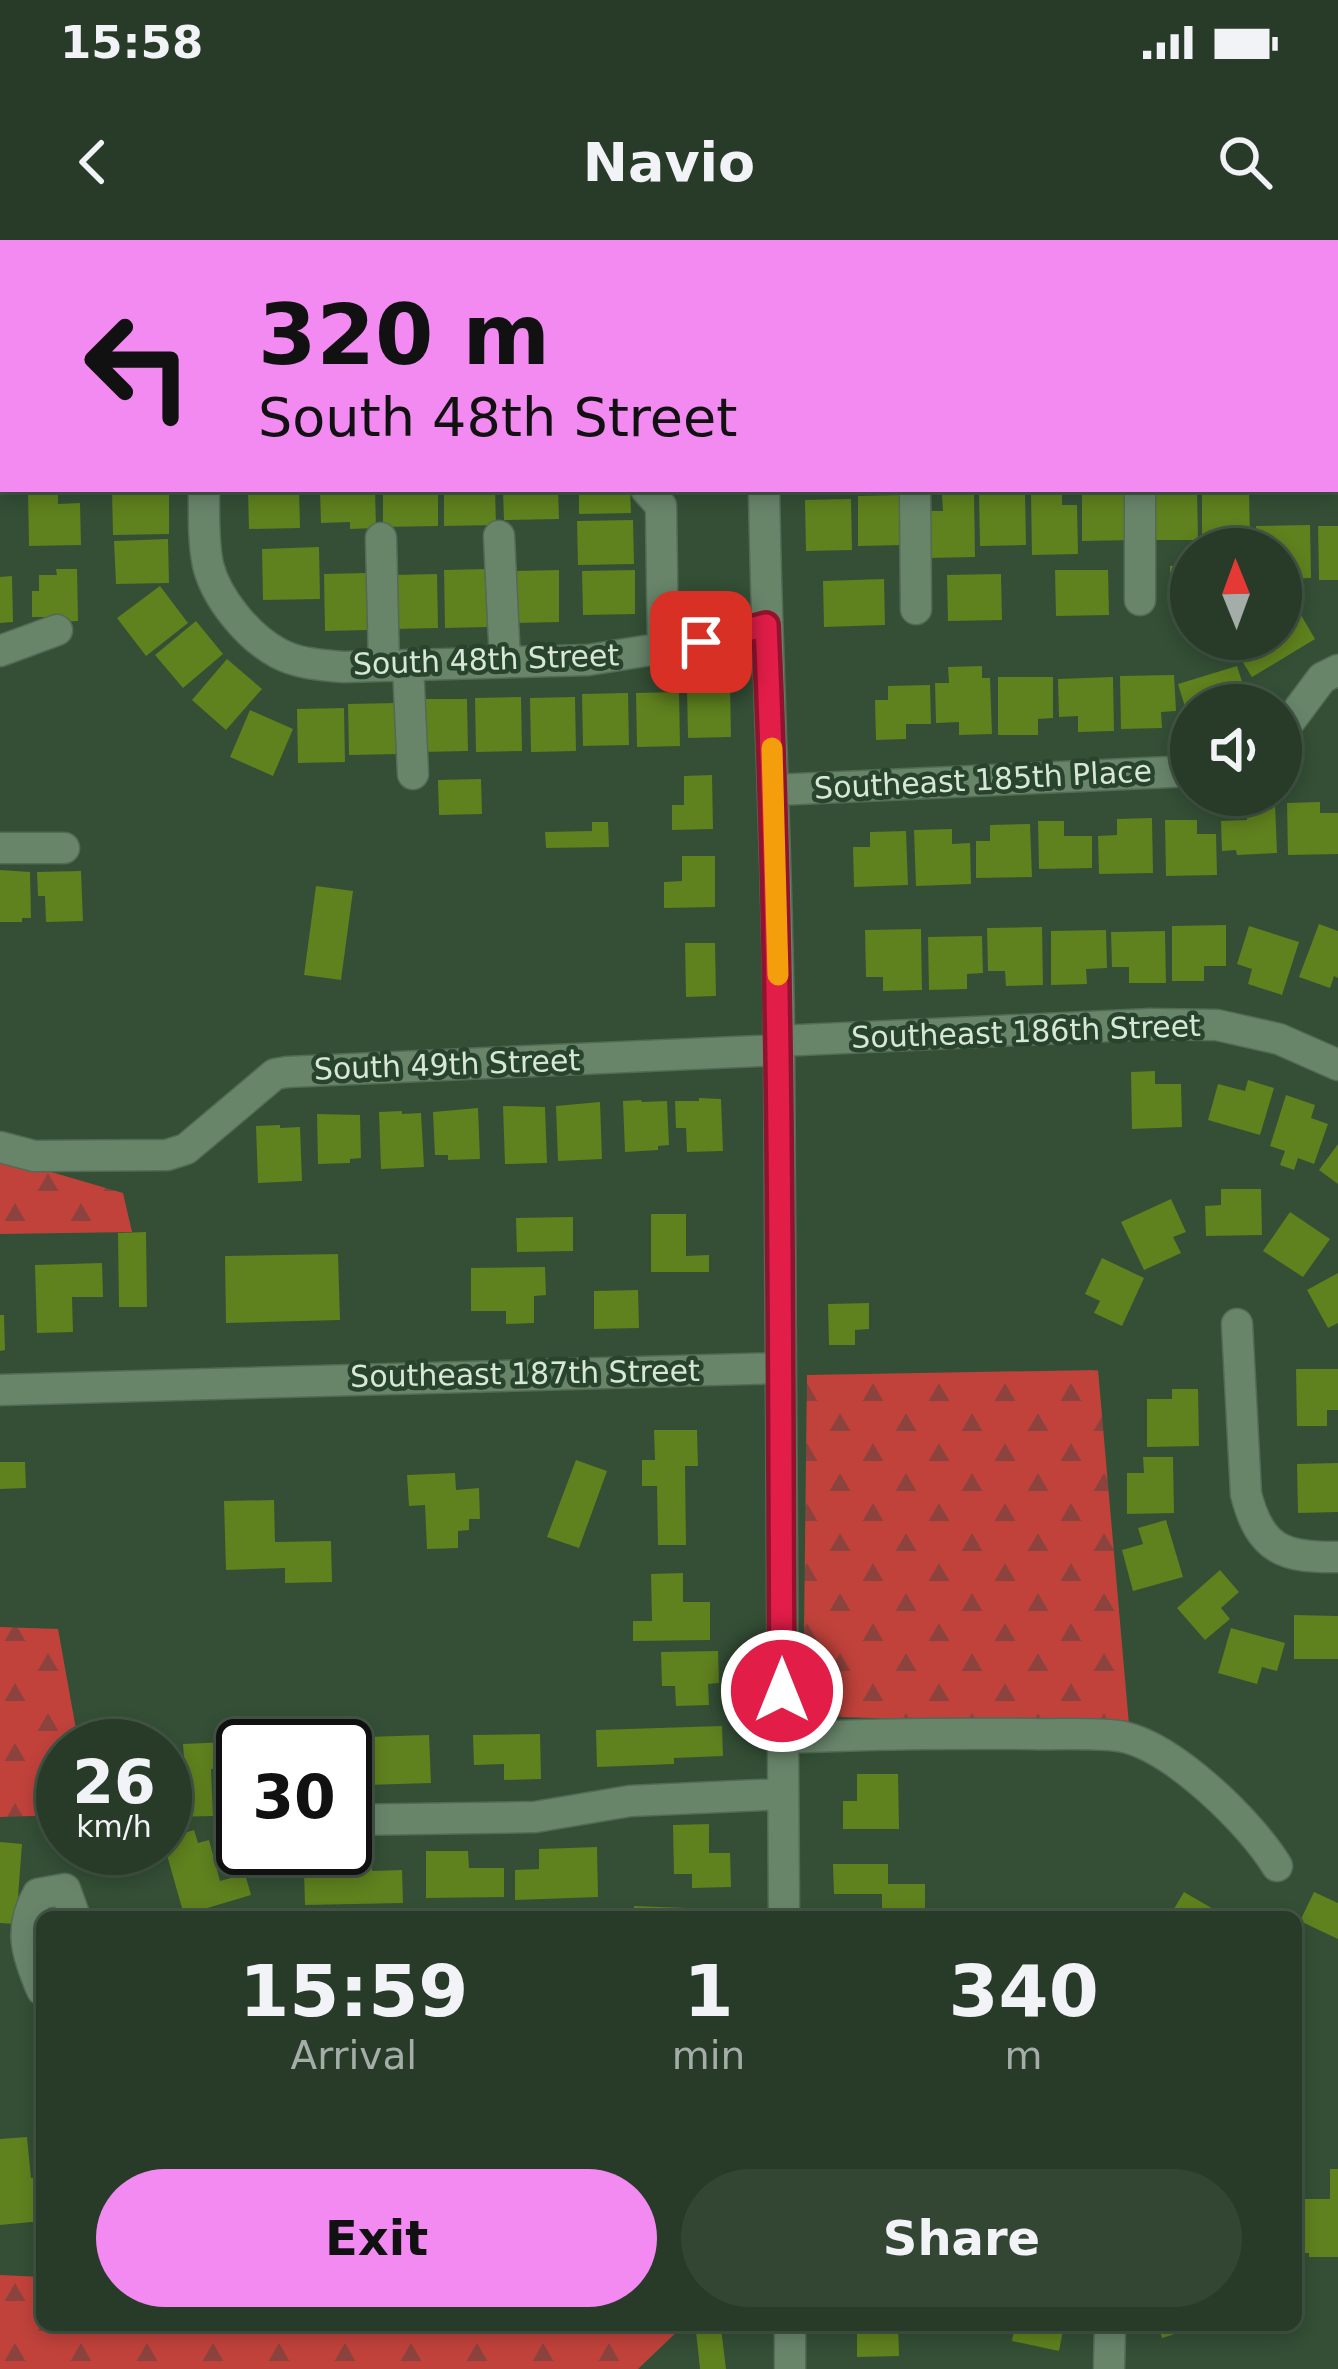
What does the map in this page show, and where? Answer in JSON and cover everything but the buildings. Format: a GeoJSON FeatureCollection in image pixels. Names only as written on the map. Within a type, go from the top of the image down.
{"type":"FeatureCollection","features":[{"type":"Feature","properties":{"kind":"street","name":"South 48th Street"},"geometry":{"type":"LineString","coordinates":[[204,492],[208,567],[220,596],[237,619],[277,653],[308,664],[588,660],[701,642],[766,625]]}},
{"type":"Feature","properties":{"kind":"street"},"geometry":{"type":"LineString","coordinates":[[649,492],[661,506],[663,649]]}},
{"type":"Feature","properties":{"kind":"street"},"geometry":{"type":"LineString","coordinates":[[764,492],[779,1046],[784,1911]]}},
{"type":"Feature","properties":{"kind":"street"},"geometry":{"type":"LineString","coordinates":[[915,492],[916,609]]}},
{"type":"Feature","properties":{"kind":"street"},"geometry":{"type":"LineString","coordinates":[[1140,492],[1141,600]]}},
{"type":"Feature","properties":{"kind":"street"},"geometry":{"type":"LineString","coordinates":[[500,536],[505,662]]}},
{"type":"Feature","properties":{"kind":"street"},"geometry":{"type":"LineString","coordinates":[[381,538],[413,774]]}},
{"type":"Feature","properties":{"kind":"street"},"geometry":{"type":"LineString","coordinates":[[0,651],[58,630]]}},
{"type":"Feature","properties":{"kind":"street"},"geometry":{"type":"LineString","coordinates":[[1302,705],[1322,678],[1338,670]]}},
{"type":"Feature","properties":{"kind":"street","name":"Southeast 185th Place"},"geometry":{"type":"LineString","coordinates":[[775,790],[1170,772]]}},
{"type":"Feature","properties":{"kind":"street"},"geometry":{"type":"LineString","coordinates":[[0,848],[64,848]]}},
{"type":"Feature","properties":{"kind":"street","name":"Southeast 186th Street"},"geometry":{"type":"LineString","coordinates":[[779,1046],[1150,1024],[1217,1025],[1279,1039],[1338,1065]]}},
{"type":"Feature","properties":{"kind":"street","name":"South 49th Street"},"geometry":{"type":"LineString","coordinates":[[0,1148],[34,1156],[167,1155],[186,1149],[275,1074],[287,1072],[779,1046]]}},
{"type":"Feature","properties":{"kind":"street"},"geometry":{"type":"LineString","coordinates":[[1237,1324],[1246,1495],[1252,1518],[1275,1549],[1300,1557],[1338,1557]]}},
{"type":"Feature","properties":{"kind":"street","name":"Southeast 187th Street"},"geometry":{"type":"LineString","coordinates":[[0,1390],[781,1367]]}},
{"type":"Feature","properties":{"kind":"street"},"geometry":{"type":"LineString","coordinates":[[782,1738],[915,1733],[1124,1737],[1171,1760],[1219,1798],[1261,1840],[1277,1866]]}},
{"type":"Feature","properties":{"kind":"street"},"geometry":{"type":"LineString","coordinates":[[372,1820],[535,1817],[630,1801],[783,1794]]}},
{"type":"Feature","properties":{"kind":"street"},"geometry":{"type":"LineString","coordinates":[[36,1976],[28,1958],[26,1915],[38,1894],[65,1889],[73,1911]]}},
{"type":"Feature","properties":{"kind":"street"},"geometry":{"type":"LineString","coordinates":[[790,2331],[790,2369]]}},
{"type":"Feature","properties":{"kind":"street"},"geometry":{"type":"LineString","coordinates":[[1109,2369],[1110,2331]]}},
{"type":"Feature","properties":{"kind":"green space"},"geometry":{"type":"Polygon","coordinates":[[[0,1157],[123,1193],[132,1232],[0,1234],[0,1157]]]}},
{"type":"Feature","properties":{"kind":"green space"},"geometry":{"type":"Polygon","coordinates":[[[1098,1370],[1129,1725],[803,1716],[807,1375],[1098,1370]]]}},
{"type":"Feature","properties":{"kind":"green space"},"geometry":{"type":"Polygon","coordinates":[[[0,1627],[58,1629],[74,1719],[36,1719],[36,1816],[0,1817],[0,1627]]]}},
{"type":"Feature","properties":{"kind":"green space"},"geometry":{"type":"Polygon","coordinates":[[[0,2275],[36,2277],[36,2331],[678,2331],[638,2369],[0,2369],[0,2275]]]}},
{"type":"Feature","properties":{"kind":"slow traffic"},"geometry":{"type":"LineString","coordinates":[[772,748],[778,975]]}},
{"type":"Feature","properties":{"kind":"route"},"geometry":{"type":"LineString","coordinates":[[701,642],[766,625],[775,790],[782,1691]]}}]}
